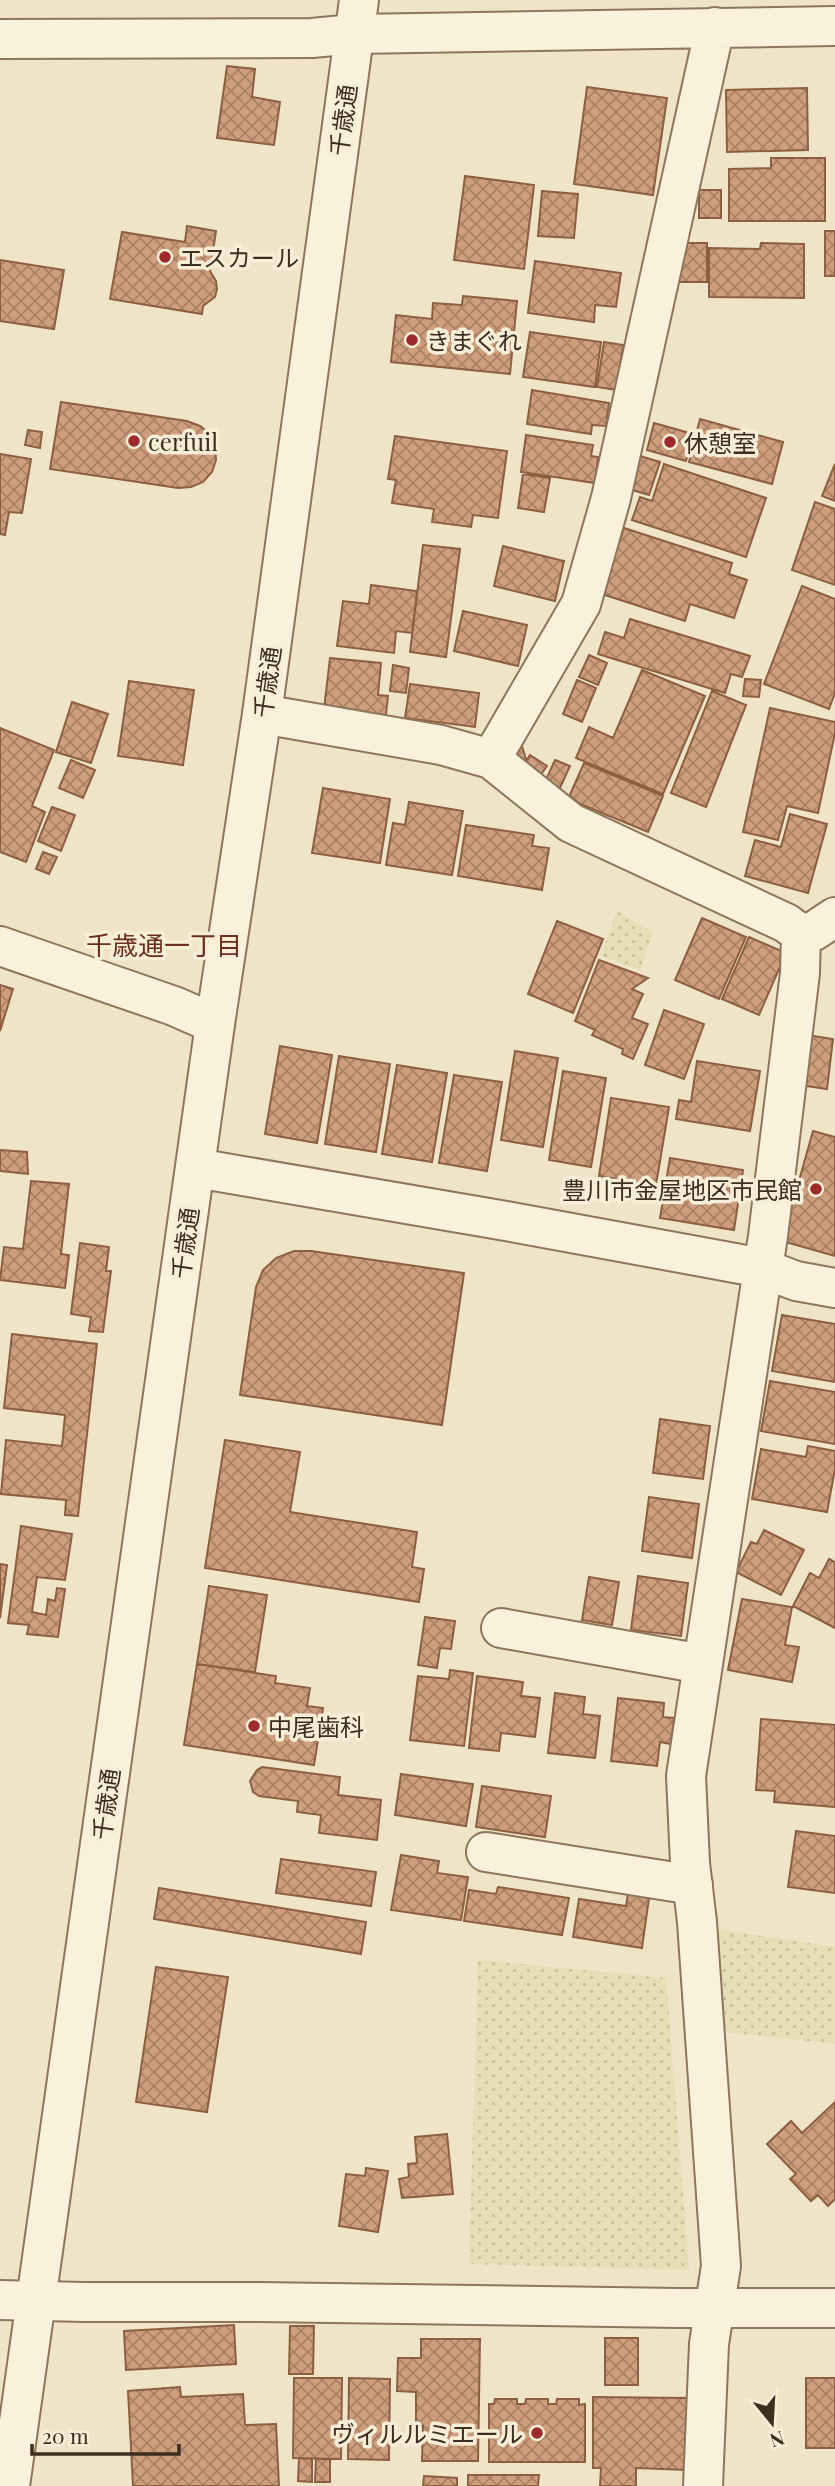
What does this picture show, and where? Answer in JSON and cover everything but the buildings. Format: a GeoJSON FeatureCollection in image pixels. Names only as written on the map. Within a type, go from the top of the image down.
{"type":"FeatureCollection","features":[{"type":"Feature","properties":{"kind":"street"},"geometry":{"type":"LineString","coordinates":[[0,39],[312,38],[356,17],[715,27],[835,26]]}},
{"type":"Feature","properties":{"kind":"street","name":"千歳通"},"geometry":{"type":"LineString","coordinates":[[10,2486],[18,2300],[127,1647],[215,1024],[262,714],[356,17]]}},
{"type":"Feature","properties":{"kind":"street"},"geometry":{"type":"LineString","coordinates":[[491,759],[581,604],[611,498],[715,27]]}},
{"type":"Feature","properties":{"kind":"street"},"geometry":{"type":"LineString","coordinates":[[262,714],[441,745],[491,759],[571,822],[786,923],[801,934],[814,931],[835,917]]}},
{"type":"Feature","properties":{"kind":"street"},"geometry":{"type":"LineString","coordinates":[[703,2486],[709,2344],[721,2266],[686,1776],[762,1268],[798,987],[801,934]]}},
{"type":"Feature","properties":{"kind":"street"},"geometry":{"type":"LineString","coordinates":[[0,946],[174,1006],[215,1024]]}},
{"type":"Feature","properties":{"kind":"street"},"geometry":{"type":"LineString","coordinates":[[196,1168],[762,1268],[796,1281],[835,1289]]}},
{"type":"Feature","properties":{"kind":"street"},"geometry":{"type":"LineString","coordinates":[[501,1628],[702,1664]]}},
{"type":"Feature","properties":{"kind":"street"},"geometry":{"type":"LineString","coordinates":[[486,1852],[693,1885]]}},
{"type":"Feature","properties":{"kind":"street"},"geometry":{"type":"LineString","coordinates":[[18,2300],[835,2308]]}},
{"type":"Feature","properties":{"kind":"shaded area"},"geometry":{"type":"Polygon","coordinates":[[[617,911],[653,932],[640,970],[601,956],[617,911]]]}},
{"type":"Feature","properties":{"kind":"shaded area"},"geometry":{"type":"Polygon","coordinates":[[[709,1928],[835,1947],[835,2044],[717,2031],[709,1928]]]}},
{"type":"Feature","properties":{"kind":"shaded area"},"geometry":{"type":"Polygon","coordinates":[[[478,1960],[666,1978],[689,2270],[469,2264],[478,1960]]]}},
{"type":"Feature","properties":{"kind":"place","name":"エスカール"},"geometry":{"type":"Point","coordinates":[165,257]}},
{"type":"Feature","properties":{"kind":"place","name":"きまぐれ"},"geometry":{"type":"Point","coordinates":[412,340]}},
{"type":"Feature","properties":{"kind":"place","name":"cerfuil"},"geometry":{"type":"Point","coordinates":[134,441]}},
{"type":"Feature","properties":{"kind":"place","name":"休憩室"},"geometry":{"type":"Point","coordinates":[670,442]}},
{"type":"Feature","properties":{"kind":"place","name":"豊川市金屋地区市民館"},"geometry":{"type":"Point","coordinates":[816,1189]}},
{"type":"Feature","properties":{"kind":"place","name":"中尾歯科"},"geometry":{"type":"Point","coordinates":[254,1726]}},
{"type":"Feature","properties":{"kind":"place","name":"ヴィルルミエール"},"geometry":{"type":"Point","coordinates":[537,2433]}},
{"type":"Feature","properties":{"kind":"district","name":"千歳通一丁目"},"geometry":{"type":"Point","coordinates":[164,944]}}]}
